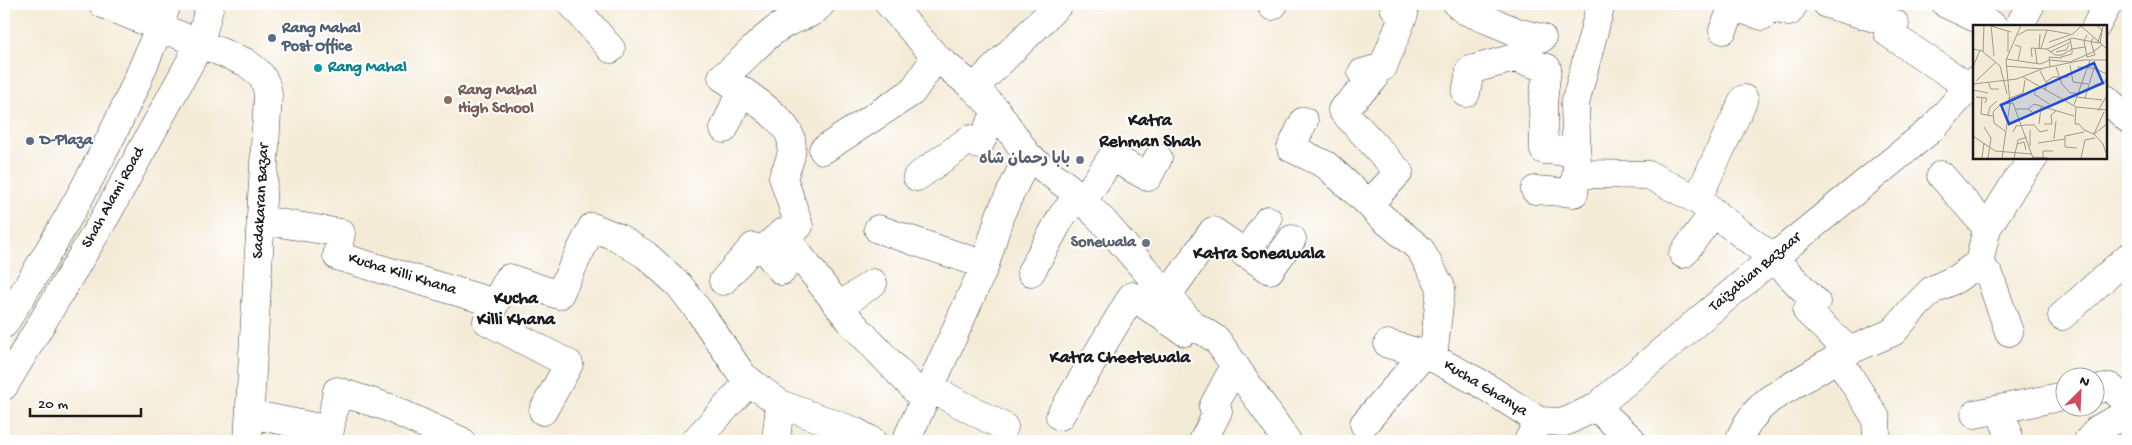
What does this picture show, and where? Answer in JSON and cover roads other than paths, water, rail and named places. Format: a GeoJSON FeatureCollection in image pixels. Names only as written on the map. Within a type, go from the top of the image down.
{"type":"FeatureCollection","features":[{"type":"Feature","properties":{"kind":"street"},"geometry":{"type":"LineString","coordinates":[[103,4],[164,15]]}},
{"type":"Feature","properties":{"kind":"street","name":"Shah Alami Road"},"geometry":{"type":"LineString","coordinates":[[4,386],[107,214],[200,44],[210,4]]}},
{"type":"Feature","properties":{"kind":"street"},"geometry":{"type":"LineString","coordinates":[[572,4],[611,49]]}},
{"type":"Feature","properties":{"kind":"street"},"geometry":{"type":"LineString","coordinates":[[723,281],[753,247],[773,241],[799,226],[783,177],[791,159],[791,138],[781,122],[722,78],[735,68],[759,42],[775,30],[787,22],[816,10],[821,4]]}},
{"type":"Feature","properties":{"kind":"street"},"geometry":{"type":"LineString","coordinates":[[889,4],[936,57],[974,88],[996,111],[1028,156],[1080,198],[1192,324],[1217,340],[1288,441]]}},
{"type":"Feature","properties":{"kind":"street"},"geometry":{"type":"LineString","coordinates":[[974,88],[1059,4]]}},
{"type":"Feature","properties":{"kind":"street"},"geometry":{"type":"LineString","coordinates":[[1369,204],[1398,172],[1342,110],[1373,80],[1362,73],[1383,67],[1404,14],[1394,8],[1394,4]]}},
{"type":"Feature","properties":{"kind":"street"},"geometry":{"type":"LineString","coordinates":[[1456,4],[1464,10],[1517,32],[1542,38]]}},
{"type":"Feature","properties":{"kind":"street"},"geometry":{"type":"LineString","coordinates":[[1535,190],[1574,193],[1576,160],[1575,104],[1601,4]]}},
{"type":"Feature","properties":{"kind":"street"},"geometry":{"type":"LineString","coordinates":[[1723,30],[1733,7],[1762,16],[1767,6],[1789,12],[1794,4]]}},
{"type":"Feature","properties":{"kind":"street"},"geometry":{"type":"LineString","coordinates":[[1827,4],[1895,24],[1888,33],[1972,84]]}},
{"type":"Feature","properties":{"kind":"street"},"geometry":{"type":"LineString","coordinates":[[1946,4],[1991,25]]}},
{"type":"Feature","properties":{"kind":"street"},"geometry":{"type":"LineString","coordinates":[[2020,25],[2031,4]]}},
{"type":"Feature","properties":{"kind":"street"},"geometry":{"type":"LineString","coordinates":[[2097,25],[2108,4]]}},
{"type":"Feature","properties":{"kind":"street","name":"Sadakaran Bazar"},"geometry":{"type":"LineString","coordinates":[[164,15],[200,44],[245,62],[267,82],[268,95],[248,441]]}},
{"type":"Feature","properties":{"kind":"street","name":"Shah Alami Road"},"geometry":{"type":"LineString","coordinates":[[4,324],[53,246],[122,113],[148,58],[164,15]]}},
{"type":"Feature","properties":{"kind":"street"},"geometry":{"type":"LineString","coordinates":[[822,150],[912,92],[936,57]]}},
{"type":"Feature","properties":{"kind":"street"},"geometry":{"type":"LineString","coordinates":[[1466,93],[1470,70],[1514,58],[1547,68],[1542,103],[1544,150],[1576,160],[1587,174],[1649,175],[1705,206],[1773,258],[1816,302],[1807,311],[1844,355],[1876,418],[1877,441]]}},
{"type":"Feature","properties":{"kind":"street","name":"Taizabian Bazaar"},"geometry":{"type":"LineString","coordinates":[[1534,431],[1565,422],[1596,407],[1773,258],[1934,127],[1972,84]]}},
{"type":"Feature","properties":{"kind":"street"},"geometry":{"type":"LineString","coordinates":[[724,129],[741,91]]}},
{"type":"Feature","properties":{"kind":"street"},"geometry":{"type":"LineString","coordinates":[[1683,254],[1705,206],[1744,99]]}},
{"type":"Feature","properties":{"kind":"street"},"geometry":{"type":"LineString","coordinates":[[2107,100],[2128,119]]}},
{"type":"Feature","properties":{"kind":"street"},"geometry":{"type":"LineString","coordinates":[[917,177],[970,139],[979,145],[996,111]]}},
{"type":"Feature","properties":{"kind":"street","name":"Kucha Ghanya"},"geometry":{"type":"LineString","coordinates":[[1304,121],[1292,148],[1326,165],[1378,214],[1420,249],[1441,287],[1429,356],[1480,383],[1534,431]]}},
{"type":"Feature","properties":{"kind":"street"},"geometry":{"type":"LineString","coordinates":[[906,441],[985,265],[1000,214],[1028,156]]}},
{"type":"Feature","properties":{"kind":"street"},"geometry":{"type":"LineString","coordinates":[[1031,272],[1062,216],[1080,198],[1112,157],[1148,177],[1158,158]]}},
{"type":"Feature","properties":{"kind":"street"},"geometry":{"type":"LineString","coordinates":[[1739,441],[1744,427],[1766,402],[1844,355],[1893,332],[1932,290],[1956,279],[1979,263],[1987,228],[2017,180],[2033,159]]}},
{"type":"Feature","properties":{"kind":"street"},"geometry":{"type":"LineString","coordinates":[[1941,175],[1987,228]]}},
{"type":"Feature","properties":{"kind":"street","name":"Kucha Killi Khana"},"geometry":{"type":"LineString","coordinates":[[261,220],[341,233],[337,256],[495,303]]}},
{"type":"Feature","properties":{"kind":"street"},"geometry":{"type":"LineString","coordinates":[[1245,254],[1268,220]]}},
{"type":"Feature","properties":{"kind":"street"},"geometry":{"type":"LineString","coordinates":[[543,411],[569,364],[487,321],[509,278],[559,295],[592,227],[617,237],[646,255],[679,286],[699,311],[743,376],[780,404],[854,431],[872,441]]}},
{"type":"Feature","properties":{"kind":"street"},"geometry":{"type":"LineString","coordinates":[[878,229],[985,265]]}},
{"type":"Feature","properties":{"kind":"street"},"geometry":{"type":"LineString","coordinates":[[1166,296],[1213,231],[1270,270],[1292,239]]}},
{"type":"Feature","properties":{"kind":"street"},"geometry":{"type":"LineString","coordinates":[[773,241],[782,271]]}},
{"type":"Feature","properties":{"kind":"street"},"geometry":{"type":"LineString","coordinates":[[773,241],[928,394],[1004,427]]}},
{"type":"Feature","properties":{"kind":"street"},"geometry":{"type":"LineString","coordinates":[[2062,316],[2128,257]]}},
{"type":"Feature","properties":{"kind":"street"},"geometry":{"type":"LineString","coordinates":[[1979,263],[1990,277],[2009,332]]}},
{"type":"Feature","properties":{"kind":"street"},"geometry":{"type":"LineString","coordinates":[[839,307],[874,283]]}},
{"type":"Feature","properties":{"kind":"street"},"geometry":{"type":"LineString","coordinates":[[1060,416],[1132,296],[1188,334],[1192,324]]}},
{"type":"Feature","properties":{"kind":"street"},"geometry":{"type":"LineString","coordinates":[[1364,424],[1429,356],[1388,344]]}},
{"type":"Feature","properties":{"kind":"street"},"geometry":{"type":"LineString","coordinates":[[1202,441],[1218,411],[1213,407],[1234,366]]}},
{"type":"Feature","properties":{"kind":"street"},"geometry":{"type":"LineString","coordinates":[[694,441],[750,381]]}},
{"type":"Feature","properties":{"kind":"street"},"geometry":{"type":"LineString","coordinates":[[2104,388],[2110,387],[2128,402]]}},
{"type":"Feature","properties":{"kind":"street"},"geometry":{"type":"LineString","coordinates":[[250,414],[330,430],[337,391],[387,407],[461,441]]}},
{"type":"Feature","properties":{"kind":"street"},"geometry":{"type":"LineString","coordinates":[[2008,441],[2007,429],[1987,412],[2054,398]]}},
{"type":"Feature","properties":{"kind":"street"},"geometry":{"type":"LineString","coordinates":[[776,441],[780,404]]}},
{"type":"Feature","properties":{"kind":"street"},"geometry":{"type":"LineString","coordinates":[[1596,407],[1631,439]]}},
{"type":"Feature","properties":{"kind":"street"},"geometry":{"type":"LineString","coordinates":[[2088,441],[2098,429],[2128,413]]}},
{"type":"Feature","properties":{"kind":"place","name":"Rang Mahal Post Office"},"geometry":{"type":"Point","coordinates":[272,38]}},
{"type":"Feature","properties":{"kind":"place","name":"Rang Mahal"},"geometry":{"type":"Point","coordinates":[318,68]}},
{"type":"Feature","properties":{"kind":"place","name":"Rang Mahal High School"},"geometry":{"type":"Point","coordinates":[448,100]}},
{"type":"Feature","properties":{"kind":"place","name":"D-Plaza"},"geometry":{"type":"Point","coordinates":[30,141]}},
{"type":"Feature","properties":{"kind":"place","name":"بابا رحمان شاہ"},"geometry":{"type":"Point","coordinates":[1080,160]}},
{"type":"Feature","properties":{"kind":"place","name":"Sonewala"},"geometry":{"type":"Point","coordinates":[1146,243]}},
{"type":"Feature","properties":{"kind":"district","name":"Katra Rehman Shah"},"geometry":{"type":"Point","coordinates":[1150,131]}},
{"type":"Feature","properties":{"kind":"district","name":"Katra Soneawala"},"geometry":{"type":"Point","coordinates":[1259,254]}},
{"type":"Feature","properties":{"kind":"district","name":"Kucha Killi Khana"},"geometry":{"type":"Point","coordinates":[516,309]}},
{"type":"Feature","properties":{"kind":"district","name":"Katra Cheetewala"},"geometry":{"type":"Point","coordinates":[1120,358]}}]}
